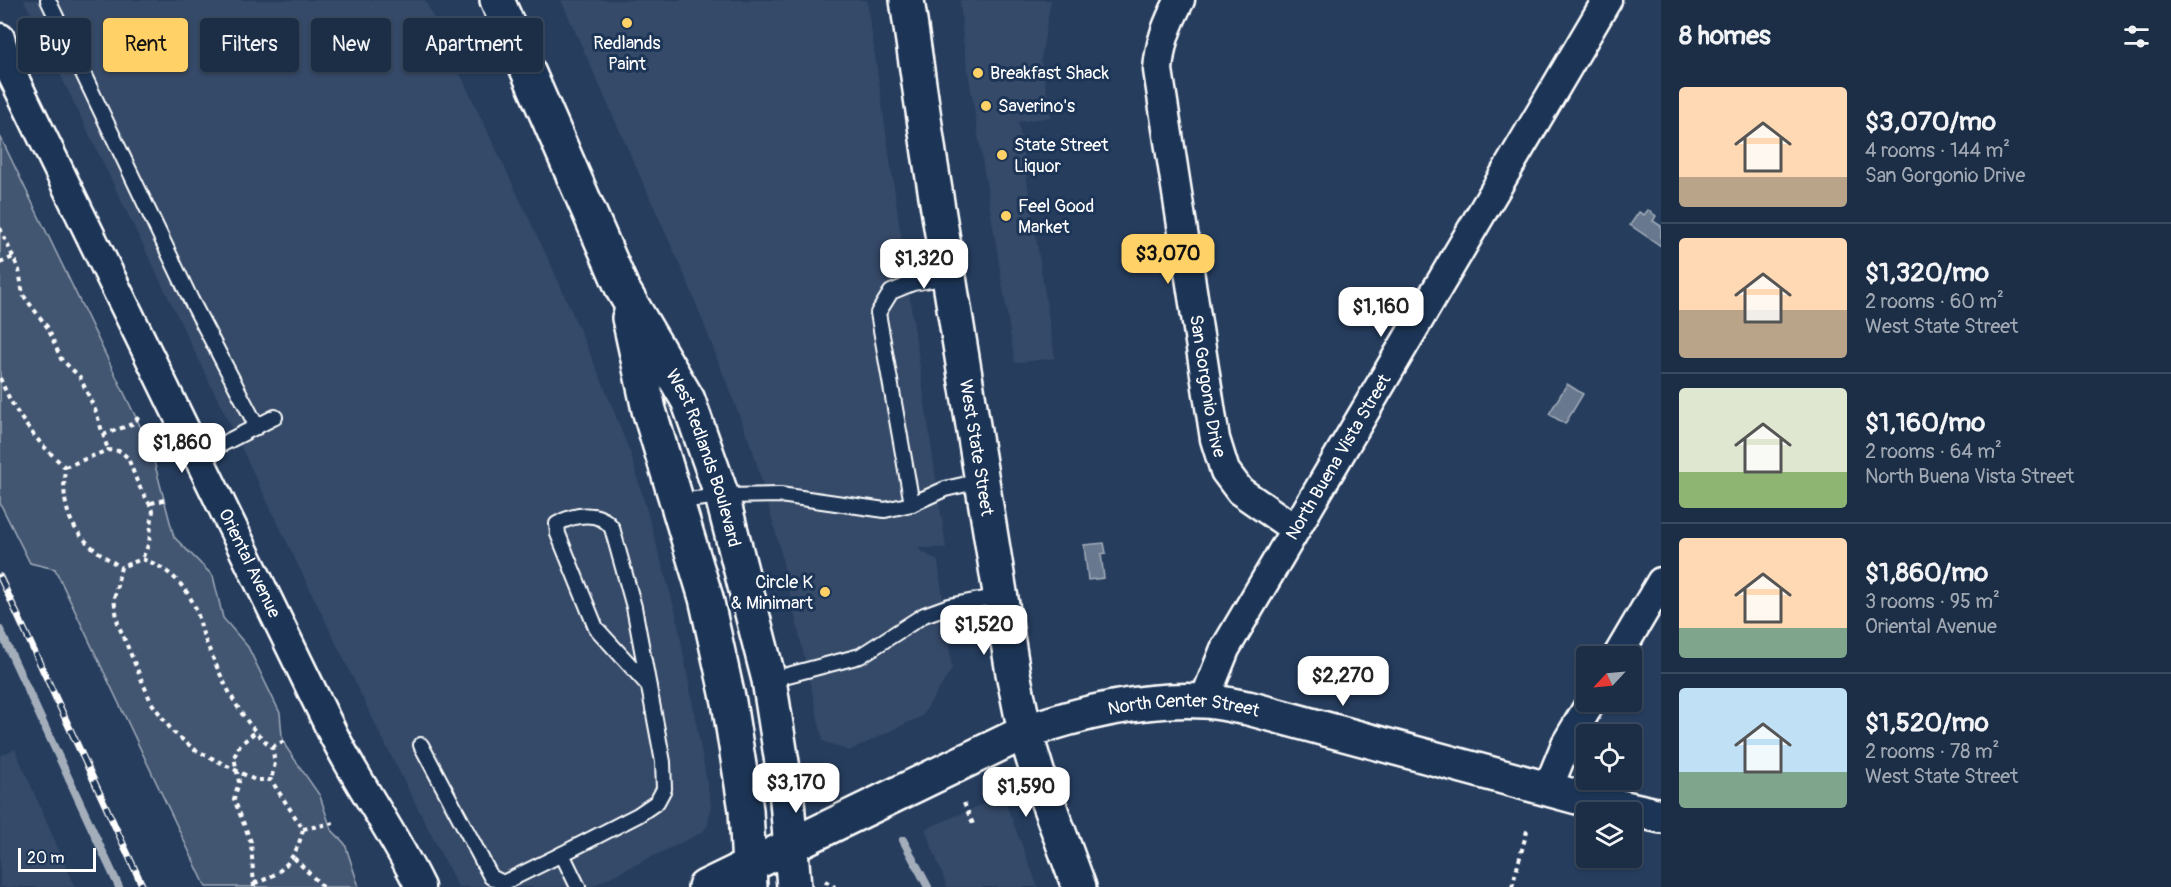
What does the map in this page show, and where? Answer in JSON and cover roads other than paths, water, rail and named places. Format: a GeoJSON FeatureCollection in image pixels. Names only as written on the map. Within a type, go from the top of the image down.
{"type":"FeatureCollection","features":[{"type":"Feature","properties":{"kind":"street","name":"West Redlands Boulevard"},"geometry":{"type":"LineString","coordinates":[[498,0],[623,290],[688,400],[722,496],[769,680],[786,788],[791,846],[810,884]]}},
{"type":"Feature","properties":{"kind":"street","name":"West State Street"},"geometry":{"type":"LineString","coordinates":[[908,0],[980,481],[1025,732],[1079,887]]}},
{"type":"Feature","properties":{"kind":"street","name":"San Gorgonio Drive"},"geometry":{"type":"LineString","coordinates":[[1180,0],[1163,34],[1158,70],[1215,439],[1225,471],[1240,490],[1295,529]]}},
{"type":"Feature","properties":{"kind":"street","name":"North Buena Vista Street"},"geometry":{"type":"LineString","coordinates":[[1204,701],[1225,649],[1607,0]]}},
{"type":"Feature","properties":{"kind":"street","name":"Oriental Avenue"},"geometry":{"type":"LineString","coordinates":[[0,38],[8,66],[352,772],[400,844],[420,887]]}},
{"type":"Feature","properties":{"kind":"street","name":"West Redlands Boulevard"},"geometry":{"type":"LineString","coordinates":[[623,290],[649,410],[706,598],[729,702],[745,798],[750,877]]}},
{"type":"Feature","properties":{"kind":"street"},"geometry":{"type":"LineString","coordinates":[[1623,646],[1661,582]]}},
{"type":"Feature","properties":{"kind":"street","name":"North Center Street"},"geometry":{"type":"LineString","coordinates":[[705,887],[750,877],[791,846],[825,827],[1025,732],[1066,718],[1160,702],[1204,701],[1248,708],[1661,816]]}},
{"type":"Feature","properties":{"kind":"street"},"geometry":{"type":"LineString","coordinates":[[1548,788],[1566,744],[1585,712]]}},
{"type":"Feature","properties":{"kind":"lane"},"geometry":{"type":"LineString","coordinates":[[48,0],[191,300],[256,427]]}},
{"type":"Feature","properties":{"kind":"lane"},"geometry":{"type":"LineString","coordinates":[[912,504],[878,313],[891,291],[948,277]]}},
{"type":"Feature","properties":{"kind":"lane"},"geometry":{"type":"LineString","coordinates":[[199,456],[275,417]]}},
{"type":"Feature","properties":{"kind":"lane"},"geometry":{"type":"LineString","coordinates":[[678,501],[722,496],[780,495],[885,510],[912,504],[945,489],[980,481]]}},
{"type":"Feature","properties":{"kind":"lane"},"geometry":{"type":"LineString","coordinates":[[422,745],[491,877],[503,883],[638,815],[657,802],[664,789],[663,762],[649,686],[634,607],[612,528],[606,519],[595,515],[566,519],[557,524],[558,534],[596,628],[649,686]]}},
{"type":"Feature","properties":{"kind":"lane"},"geometry":{"type":"LineString","coordinates":[[769,680],[860,656],[924,615],[948,606],[999,596]]}},
{"type":"Feature","properties":{"kind":"lane"},"geometry":{"type":"LineString","coordinates":[[562,854],[578,887]]}},
{"type":"Feature","properties":{"kind":"waterway"},"geometry":{"type":"LineString","coordinates":[[0,630],[119,887]]}},
{"type":"Feature","properties":{"kind":"waterway"},"geometry":{"type":"LineString","coordinates":[[903,840],[928,887]]}},
{"type":"Feature","properties":{"kind":"railway"},"geometry":{"type":"LineString","coordinates":[[0,577],[143,887]]}},
{"type":"Feature","properties":{"kind":"place","name":"Redlands Paint"},"geometry":{"type":"Point","coordinates":[627,23]}},
{"type":"Feature","properties":{"kind":"place","name":"Breakfast Shack"},"geometry":{"type":"Point","coordinates":[978,73]}},
{"type":"Feature","properties":{"kind":"place","name":"Saverino's"},"geometry":{"type":"Point","coordinates":[986,106]}},
{"type":"Feature","properties":{"kind":"place","name":"State Street Liquor"},"geometry":{"type":"Point","coordinates":[1002,155]}},
{"type":"Feature","properties":{"kind":"place","name":"Feel Good Market"},"geometry":{"type":"Point","coordinates":[1006,216]}},
{"type":"Feature","properties":{"kind":"place","name":"Circle K & Minimart"},"geometry":{"type":"Point","coordinates":[825,592]}}]}
